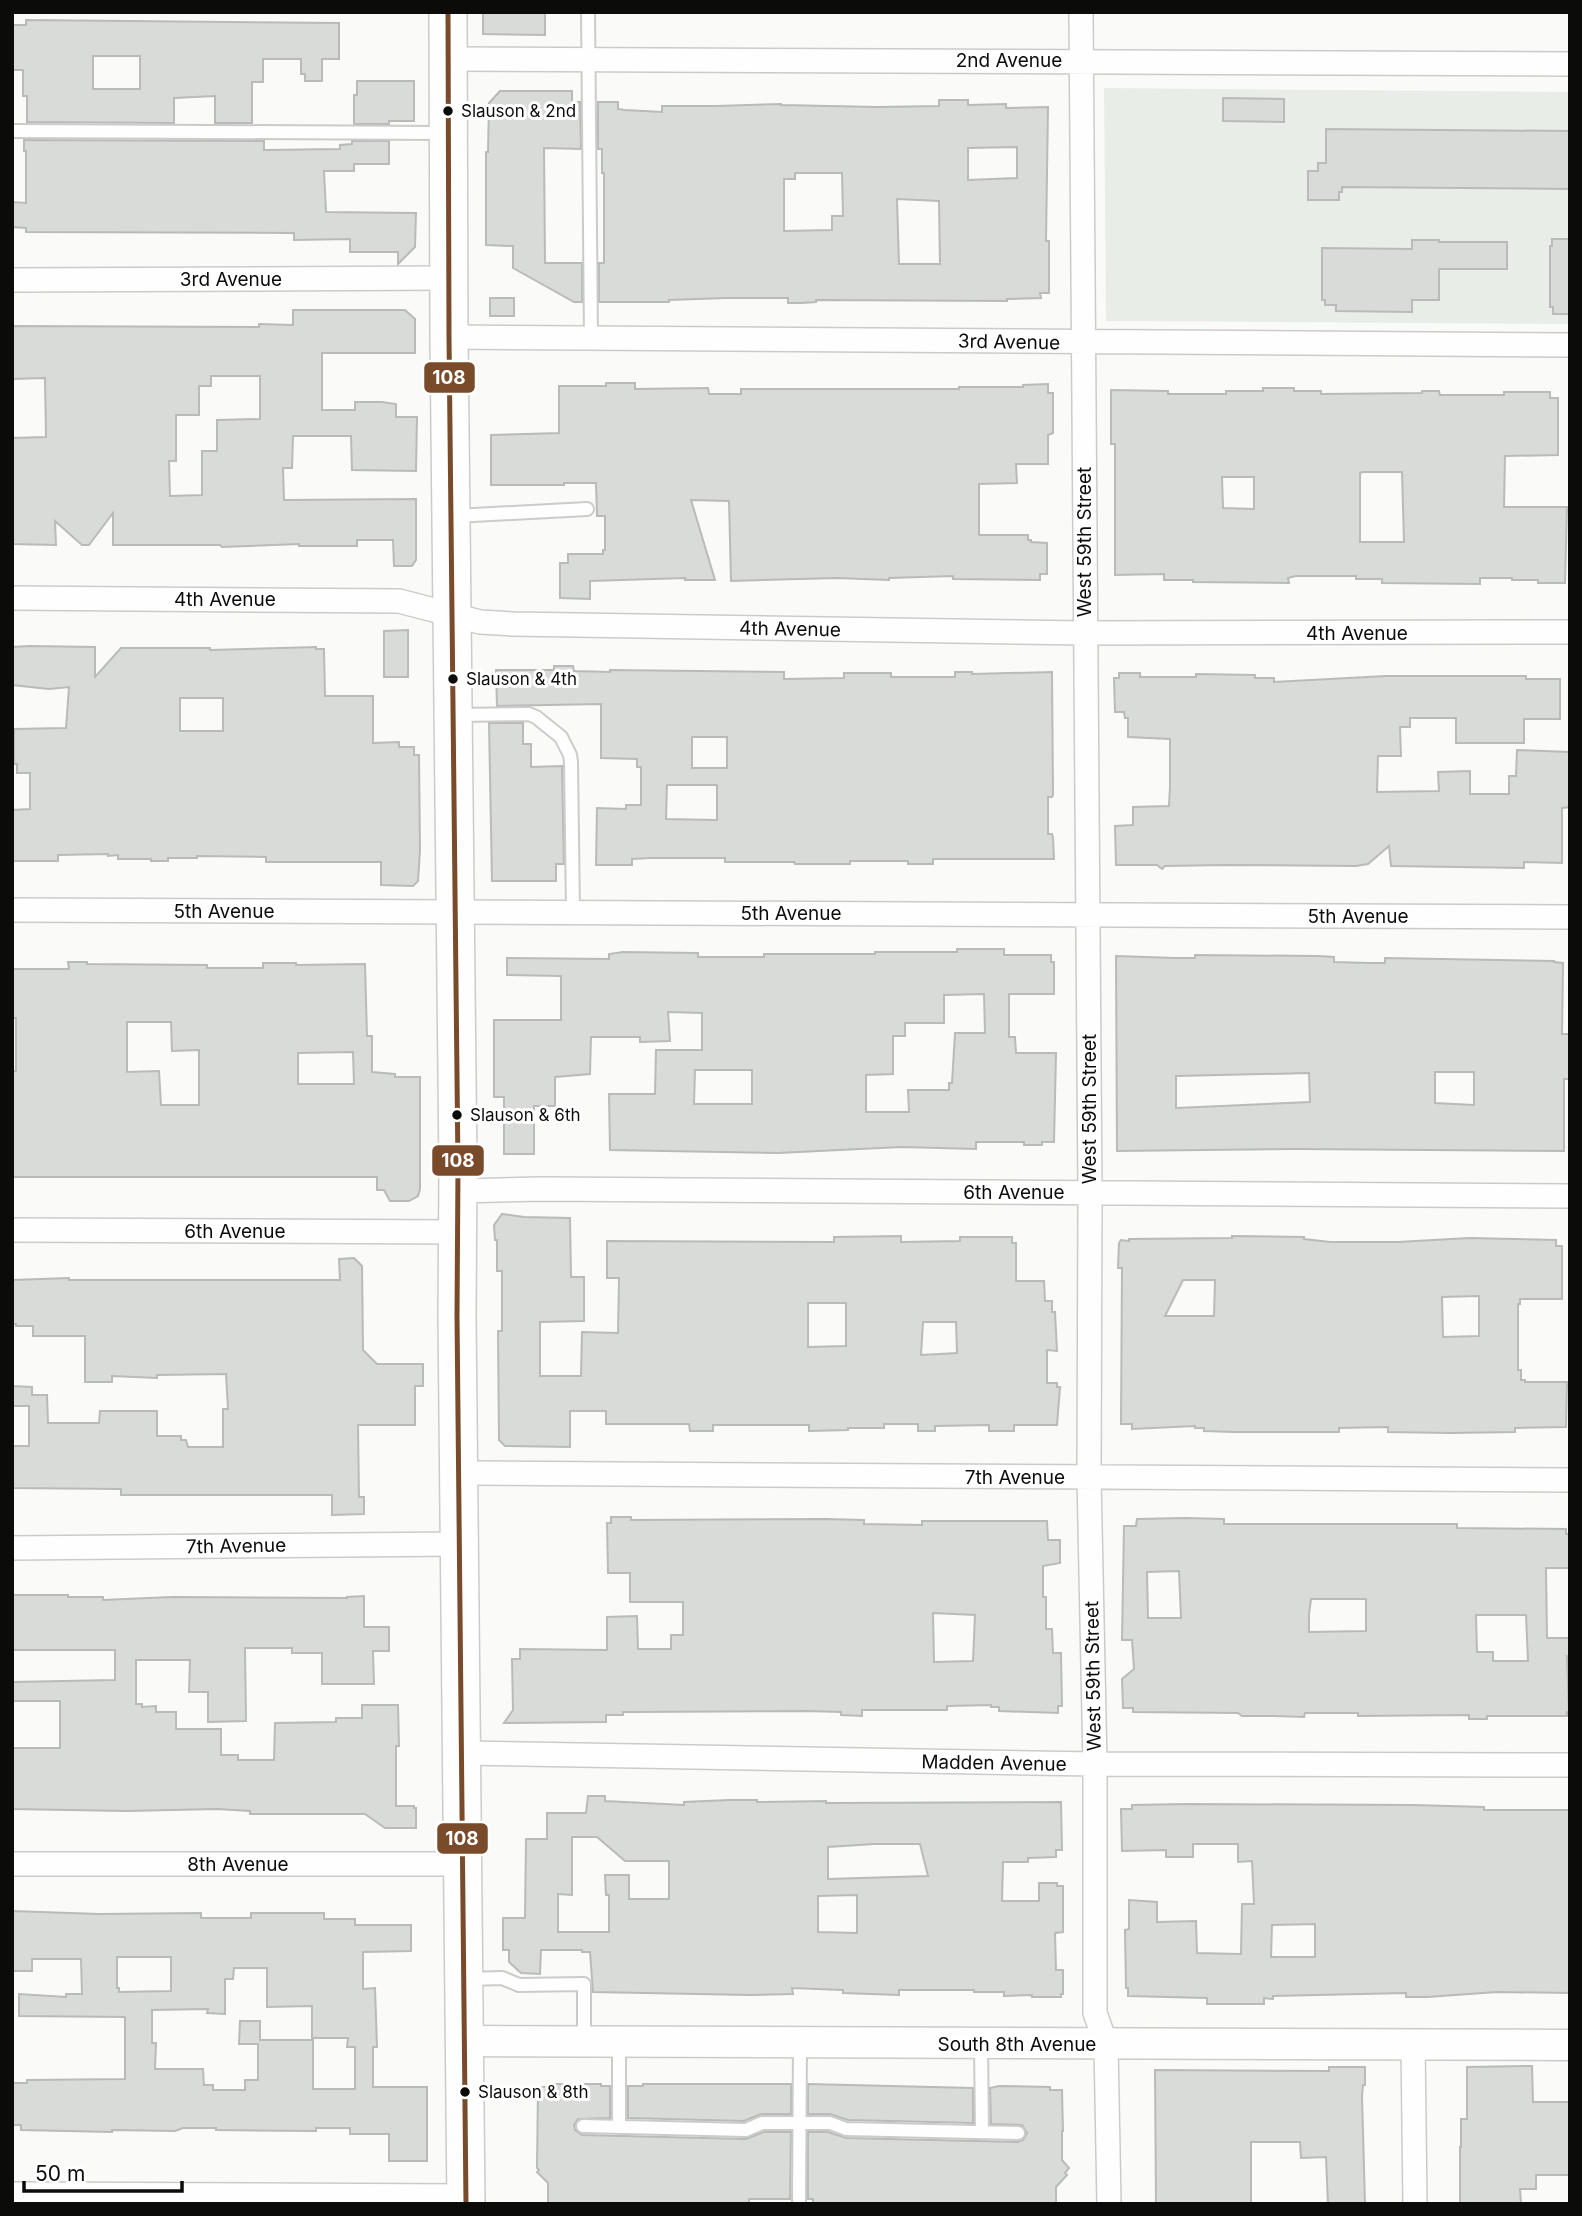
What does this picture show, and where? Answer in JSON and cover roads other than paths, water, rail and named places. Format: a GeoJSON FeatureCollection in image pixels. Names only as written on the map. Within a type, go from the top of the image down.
{"type":"FeatureCollection","features":[{"type":"Feature","properties":{"kind":"main road"},"geometry":{"type":"LineString","coordinates":[[448,12],[466,2200]]}},
{"type":"Feature","properties":{"kind":"street","name":"West 59th Street"},"geometry":{"type":"LineString","coordinates":[[1081,12],[1090,1193],[1089,1477],[1095,2012],[1106,2044],[1109,2204]]}},
{"type":"Feature","properties":{"kind":"street","name":"2nd Avenue"},"geometry":{"type":"LineString","coordinates":[[447,58],[1570,64]]}},
{"type":"Feature","properties":{"kind":"street","name":"3rd Avenue"},"geometry":{"type":"LineString","coordinates":[[12,280],[449,278]]}},
{"type":"Feature","properties":{"kind":"street","name":"3rd Avenue"},"geometry":{"type":"LineString","coordinates":[[449,337],[1570,345]]}},
{"type":"Feature","properties":{"kind":"street","name":"4th Avenue"},"geometry":{"type":"LineString","coordinates":[[12,598],[399,601],[480,622],[513,624],[1084,634],[1570,632]]}},
{"type":"Feature","properties":{"kind":"street","name":"5th Avenue"},"geometry":{"type":"LineString","coordinates":[[12,910],[1570,917]]}},
{"type":"Feature","properties":{"kind":"street","name":"6th Avenue"},"geometry":{"type":"LineString","coordinates":[[458,1191],[555,1189],[1570,1196]]}},
{"type":"Feature","properties":{"kind":"street","name":"6th Avenue"},"geometry":{"type":"LineString","coordinates":[[12,1230],[458,1232]]}},
{"type":"Feature","properties":{"kind":"street","name":"7th Avenue"},"geometry":{"type":"LineString","coordinates":[[460,1473],[1570,1480]]}},
{"type":"Feature","properties":{"kind":"street","name":"7th Avenue"},"geometry":{"type":"LineString","coordinates":[[12,1548],[460,1544]]}},
{"type":"Feature","properties":{"kind":"street","name":"Madden Avenue"},"geometry":{"type":"LineString","coordinates":[[461,1753],[1094,1764],[1570,1765]]}},
{"type":"Feature","properties":{"kind":"street","name":"8th Avenue"},"geometry":{"type":"LineString","coordinates":[[12,1864],[463,1864]]}},
{"type":"Feature","properties":{"kind":"street","name":"South 8th Avenue"},"geometry":{"type":"LineString","coordinates":[[464,2041],[1570,2045]]}},
{"type":"Feature","properties":{"kind":"street"},"geometry":{"type":"LineString","coordinates":[[1413,2044],[1415,2204]]}},
{"type":"Feature","properties":{"kind":"street"},"geometry":{"type":"LineString","coordinates":[[12,2194],[466,2200]]}},
{"type":"Feature","properties":{"kind":"lane"},"geometry":{"type":"LineString","coordinates":[[588,12],[591,338]]}},
{"type":"Feature","properties":{"kind":"lane"},"geometry":{"type":"LineString","coordinates":[[12,131],[448,134]]}},
{"type":"Feature","properties":{"kind":"lane"},"geometry":{"type":"LineString","coordinates":[[451,516],[587,509]]}},
{"type":"Feature","properties":{"kind":"lane"},"geometry":{"type":"LineString","coordinates":[[453,715],[528,714],[550,727],[566,745],[571,762],[573,912]]}},
{"type":"Feature","properties":{"kind":"lane"},"geometry":{"type":"LineString","coordinates":[[464,1980],[502,1978],[519,1985],[584,1984],[584,2042]]}},
{"type":"Feature","properties":{"kind":"lane"},"geometry":{"type":"LineString","coordinates":[[619,2042],[619,2127]]}},
{"type":"Feature","properties":{"kind":"lane"},"geometry":{"type":"LineString","coordinates":[[799,2204],[800,2043]]}},
{"type":"Feature","properties":{"kind":"lane"},"geometry":{"type":"LineString","coordinates":[[981,2044],[982,2132]]}},
{"type":"Feature","properties":{"kind":"lane"},"geometry":{"type":"LineString","coordinates":[[583,2126],[747,2130],[762,2123],[830,2123],[846,2129],[1018,2133]]}},
{"type":"Feature","properties":{"kind":"place","name":"Slauson & 2nd"},"geometry":{"type":"Point","coordinates":[448,111]}},
{"type":"Feature","properties":{"kind":"place","name":"Slauson & 4th"},"geometry":{"type":"Point","coordinates":[453,679]}},
{"type":"Feature","properties":{"kind":"place","name":"Slauson & 6th"},"geometry":{"type":"Point","coordinates":[457,1115]}},
{"type":"Feature","properties":{"kind":"place","name":"Slauson & 8th"},"geometry":{"type":"Point","coordinates":[465,2092]}}]}
